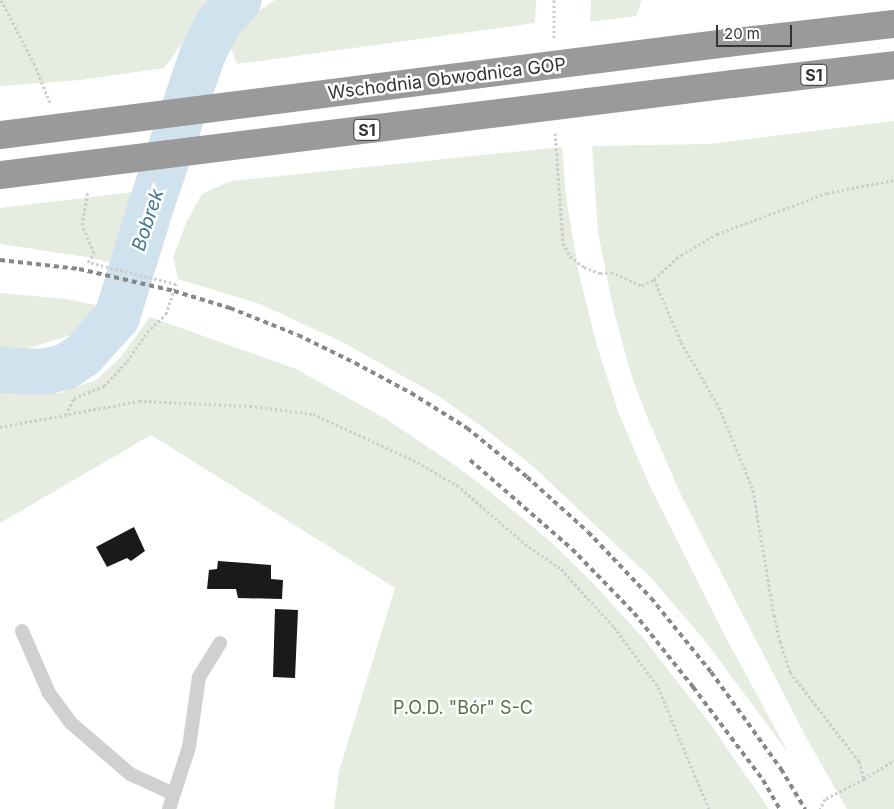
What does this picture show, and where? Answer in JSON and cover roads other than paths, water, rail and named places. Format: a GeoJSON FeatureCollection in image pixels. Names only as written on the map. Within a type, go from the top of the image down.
{"type":"FeatureCollection","features":[{"type":"Feature","properties":{"kind":"highway","name":"Wschodnia Obwodnica GOP"},"geometry":{"type":"LineString","coordinates":[[0,135],[727,43],[894,24]]}},
{"type":"Feature","properties":{"kind":"highway","name":"S1"},"geometry":{"type":"LineString","coordinates":[[0,175],[894,65]]}},
{"type":"Feature","properties":{"kind":"lane"},"geometry":{"type":"LineString","coordinates":[[22,631],[49,693],[71,723],[130,774],[174,794]]}},
{"type":"Feature","properties":{"kind":"lane"},"geometry":{"type":"LineString","coordinates":[[169,809],[189,747],[199,677],[220,642]]}},
{"type":"Feature","properties":{"kind":"waterway","name":"Bobrek"},"geometry":{"type":"LineString","coordinates":[[0,370],[43,372],[65,367],[83,355],[117,317],[151,206],[202,56],[217,25],[239,0]]}},
{"type":"Feature","properties":{"kind":"railway"},"geometry":{"type":"LineString","coordinates":[[0,260],[79,269],[174,291],[230,308],[298,335],[355,363],[411,393],[467,428],[527,477],[588,532],[651,598],[711,672],[781,769],[805,809]]}},
{"type":"Feature","properties":{"kind":"railway"},"geometry":{"type":"LineString","coordinates":[[470,460],[572,549],[634,613],[763,780],[780,809]]}},
{"type":"Feature","properties":{"kind":"park label","name":"P.O.D. \"Bór\" S-C"},"geometry":{"type":"Point","coordinates":[463,708]}}]}
